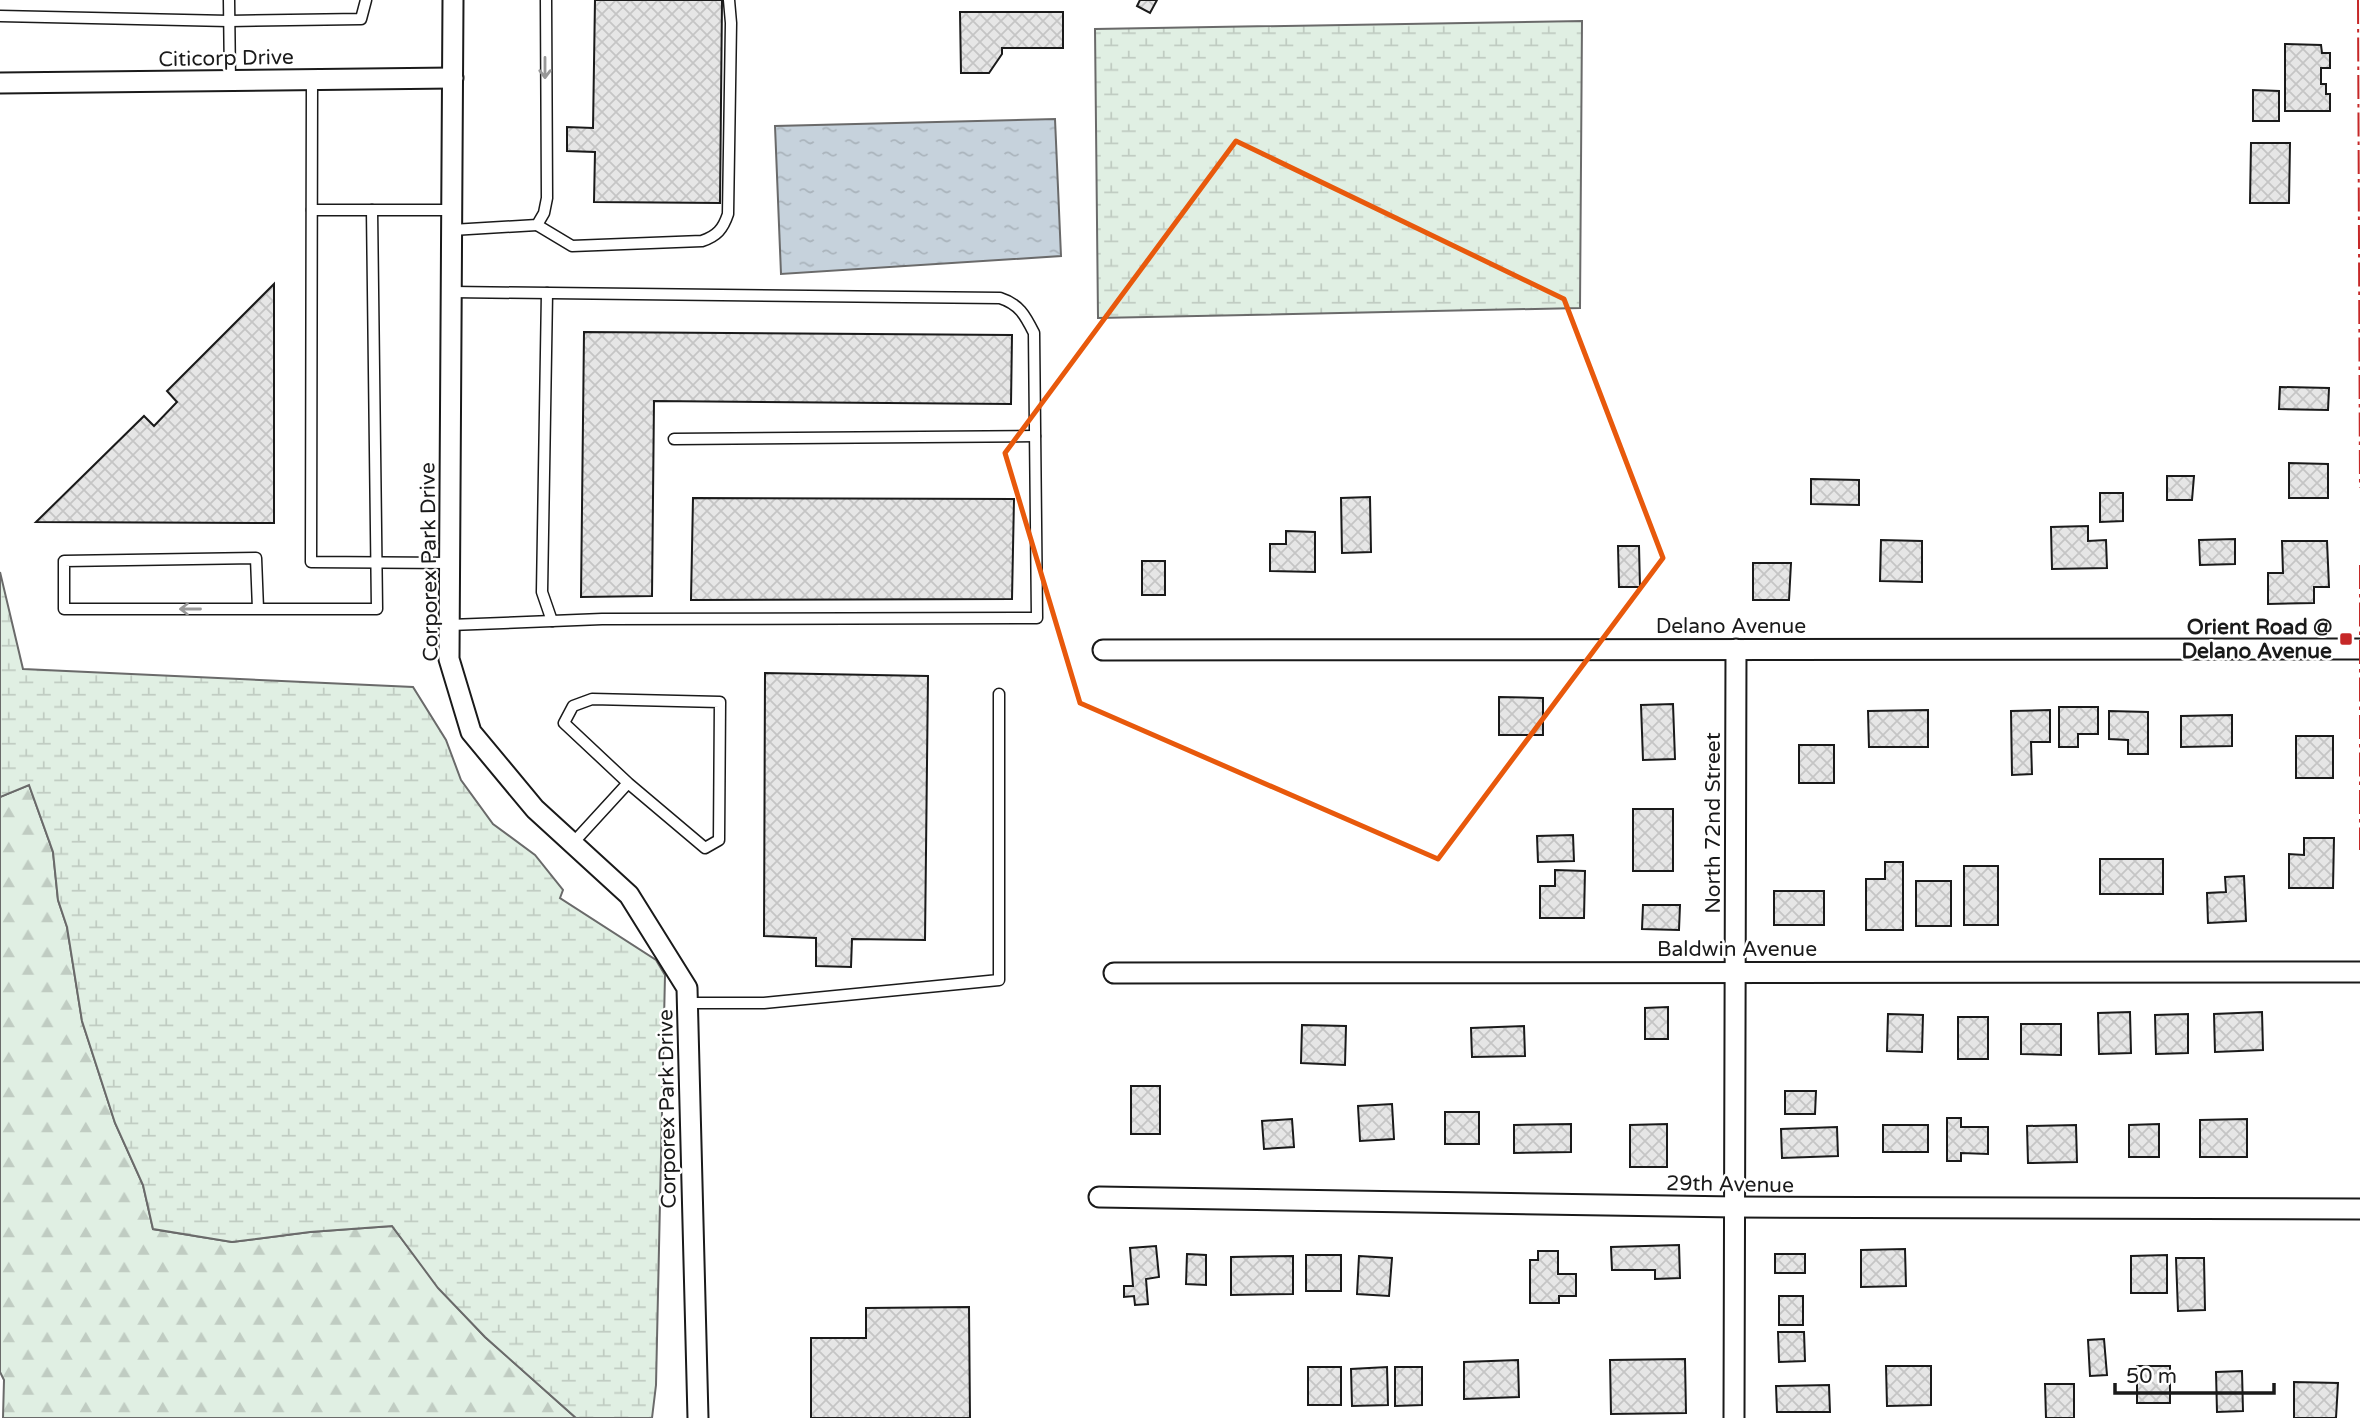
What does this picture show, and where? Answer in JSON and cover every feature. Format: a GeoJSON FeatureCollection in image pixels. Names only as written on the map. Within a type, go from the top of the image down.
{"type":"FeatureCollection","features":[{"type":"Feature","properties":{"kind":"street","name":"Corporex Park Drive"},"geometry":{"type":"LineString","coordinates":[[453,0],[449,659],[471,732],[535,809],[629,895],[687,988],[698,1418]]}},
{"type":"Feature","properties":{"kind":"street","name":"Citicorp Drive"},"geometry":{"type":"LineString","coordinates":[[0,83],[453,78]]}},
{"type":"Feature","properties":{"kind":"street","name":"North 72nd Street"},"geometry":{"type":"LineString","coordinates":[[1734,1418],[1736,649]]}},
{"type":"Feature","properties":{"kind":"street","name":"Delano Avenue"},"geometry":{"type":"LineString","coordinates":[[1103,650],[2360,649]]}},
{"type":"Feature","properties":{"kind":"street","name":"Baldwin Avenue"},"geometry":{"type":"LineString","coordinates":[[1114,973],[2360,972]]}},
{"type":"Feature","properties":{"kind":"street","name":"29th Avenue"},"geometry":{"type":"LineString","coordinates":[[1099,1197],[1736,1207],[2360,1209]]}},
{"type":"Feature","properties":{"kind":"lane"},"geometry":{"type":"LineString","coordinates":[[229,0],[230,81]]}},
{"type":"Feature","properties":{"kind":"lane"},"geometry":{"type":"LineString","coordinates":[[0,16],[229,21],[360,19],[366,0]]}},
{"type":"Feature","properties":{"kind":"lane"},"geometry":{"type":"LineString","coordinates":[[537,225],[544,213],[547,198],[546,0]]}},
{"type":"Feature","properties":{"kind":"lane"},"geometry":{"type":"LineString","coordinates":[[452,230],[537,225],[572,246],[702,241],[714,237],[724,225],[727,214],[731,36],[729,0]]}},
{"type":"Feature","properties":{"kind":"lane"},"geometry":{"type":"LineString","coordinates":[[312,80],[311,562],[450,562]]}},
{"type":"Feature","properties":{"kind":"lane"},"geometry":{"type":"LineString","coordinates":[[312,210],[452,210]]}},
{"type":"Feature","properties":{"kind":"lane"},"geometry":{"type":"LineString","coordinates":[[258,608],[256,558],[64,561],[64,609],[377,608],[372,210]]}},
{"type":"Feature","properties":{"kind":"lane"},"geometry":{"type":"LineString","coordinates":[[450,625],[552,621],[1037,618],[1034,333],[1025,314],[1013,302],[1000,298],[452,292]]}},
{"type":"Feature","properties":{"kind":"lane"},"geometry":{"type":"LineString","coordinates":[[547,293],[542,592],[552,621]]}},
{"type":"Feature","properties":{"kind":"lane"},"geometry":{"type":"LineString","coordinates":[[674,439],[1035,436]]}},
{"type":"Feature","properties":{"kind":"lane"},"geometry":{"type":"LineString","coordinates":[[687,1003],[764,1003],[999,980],[999,694]]}},
{"type":"Feature","properties":{"kind":"lane"},"geometry":{"type":"LineString","coordinates":[[592,699],[720,702],[719,840],[705,848],[628,783],[564,723],[573,706],[592,699]]}},
{"type":"Feature","properties":{"kind":"lane"},"geometry":{"type":"LineString","coordinates":[[573,843],[628,783]]}},
{"type":"Feature","properties":{"kind":"highlighted area"},"geometry":{"type":"Polygon","coordinates":[[[1236,141],[1564,299],[1663,558],[1438,859],[1080,703],[1005,453],[1236,141]]]}},
{"type":"Feature","properties":{"kind":"green space"},"geometry":{"type":"Polygon","coordinates":[[[1582,21],[1580,308],[1098,318],[1095,29],[1582,21]]]}},
{"type":"Feature","properties":{"kind":"green space"},"geometry":{"type":"Polygon","coordinates":[[[0,572],[23,669],[413,687],[446,740],[461,780],[493,824],[535,855],[563,890],[560,898],[656,960],[665,975],[656,1385],[652,1418],[576,1418],[485,1337],[438,1288],[392,1226],[310,1232],[232,1242],[153,1229],[143,1185],[115,1123],[82,1021],[67,927],[58,900],[53,852],[29,785],[0,797],[0,572]]]}},
{"type":"Feature","properties":{"kind":"green space"},"geometry":{"type":"Polygon","coordinates":[[[29,785],[53,852],[58,900],[67,927],[82,1021],[115,1123],[143,1185],[153,1229],[232,1242],[310,1232],[392,1226],[439,1288],[485,1337],[576,1418],[3,1418],[4,1380],[0,1372],[0,797],[29,785]]]}},
{"type":"Feature","properties":{"kind":"water"},"geometry":{"type":"Polygon","coordinates":[[[1055,119],[1061,256],[781,274],[775,126],[1055,119]]]}},
{"type":"Feature","properties":{"kind":"building"},"geometry":{"type":"Polygon","coordinates":[[[595,0],[722,0],[720,203],[594,202],[595,152],[567,151],[567,127],[593,128],[595,0]]]}},
{"type":"Feature","properties":{"kind":"building"},"geometry":{"type":"Polygon","coordinates":[[[1140,0],[1157,0],[1150,13],[1137,6],[1140,0]]]}},
{"type":"Feature","properties":{"kind":"building"},"geometry":{"type":"Polygon","coordinates":[[[960,12],[1063,12],[1063,48],[1002,48],[1002,54],[989,73],[961,73],[960,12]]]}},
{"type":"Feature","properties":{"kind":"building"},"geometry":{"type":"Polygon","coordinates":[[[2285,44],[2321,45],[2322,53],[2330,53],[2330,68],[2321,68],[2321,84],[2326,84],[2326,94],[2330,94],[2330,111],[2285,111],[2285,44]]]}},
{"type":"Feature","properties":{"kind":"building"},"geometry":{"type":"Polygon","coordinates":[[[2253,90],[2279,91],[2279,121],[2253,121],[2253,90]]]}},
{"type":"Feature","properties":{"kind":"building"},"geometry":{"type":"Polygon","coordinates":[[[2251,143],[2290,143],[2289,203],[2250,203],[2251,143]]]}},
{"type":"Feature","properties":{"kind":"building"},"geometry":{"type":"Polygon","coordinates":[[[274,284],[274,523],[36,522],[144,416],[154,426],[177,402],[167,391],[274,284]]]}},
{"type":"Feature","properties":{"kind":"building"},"geometry":{"type":"Polygon","coordinates":[[[584,332],[1012,335],[1011,404],[654,401],[652,596],[581,597],[584,332]]]}},
{"type":"Feature","properties":{"kind":"building"},"geometry":{"type":"Polygon","coordinates":[[[2280,387],[2329,388],[2328,410],[2279,409],[2280,387]]]}},
{"type":"Feature","properties":{"kind":"building"},"geometry":{"type":"Polygon","coordinates":[[[2289,463],[2328,464],[2328,498],[2289,498],[2289,463]]]}},
{"type":"Feature","properties":{"kind":"building"},"geometry":{"type":"Polygon","coordinates":[[[2167,476],[2194,476],[2192,500],[2167,500],[2167,476]]]}},
{"type":"Feature","properties":{"kind":"building"},"geometry":{"type":"Polygon","coordinates":[[[1811,479],[1859,480],[1859,505],[1811,504],[1811,479]]]}},
{"type":"Feature","properties":{"kind":"building"},"geometry":{"type":"Polygon","coordinates":[[[2100,493],[2123,493],[2123,521],[2100,522],[2100,493]]]}},
{"type":"Feature","properties":{"kind":"building"},"geometry":{"type":"Polygon","coordinates":[[[1370,497],[1371,552],[1342,553],[1341,498],[1370,497]]]}},
{"type":"Feature","properties":{"kind":"building"},"geometry":{"type":"Polygon","coordinates":[[[693,498],[1014,499],[1012,599],[691,600],[693,498]]]}},
{"type":"Feature","properties":{"kind":"building"},"geometry":{"type":"Polygon","coordinates":[[[2088,526],[2088,541],[2106,540],[2107,568],[2052,569],[2051,527],[2088,526]]]}},
{"type":"Feature","properties":{"kind":"building"},"geometry":{"type":"Polygon","coordinates":[[[1286,531],[1315,532],[1315,572],[1270,571],[1270,544],[1286,544],[1286,531]]]}},
{"type":"Feature","properties":{"kind":"building"},"geometry":{"type":"Polygon","coordinates":[[[2235,539],[2235,564],[2200,565],[2199,540],[2235,539]]]}},
{"type":"Feature","properties":{"kind":"building"},"geometry":{"type":"Polygon","coordinates":[[[1881,540],[1922,541],[1922,582],[1880,581],[1881,540]]]}},
{"type":"Feature","properties":{"kind":"building"},"geometry":{"type":"Polygon","coordinates":[[[2282,541],[2327,541],[2329,587],[2314,587],[2314,603],[2268,604],[2268,573],[2283,573],[2282,541]]]}},
{"type":"Feature","properties":{"kind":"building"},"geometry":{"type":"Polygon","coordinates":[[[1618,546],[1639,546],[1640,587],[1619,587],[1618,546]]]}},
{"type":"Feature","properties":{"kind":"building"},"geometry":{"type":"Polygon","coordinates":[[[1142,561],[1165,561],[1165,595],[1142,595],[1142,561]]]}},
{"type":"Feature","properties":{"kind":"building"},"geometry":{"type":"Polygon","coordinates":[[[1753,563],[1791,563],[1789,600],[1753,600],[1753,563]]]}},
{"type":"Feature","properties":{"kind":"building"},"geometry":{"type":"Polygon","coordinates":[[[765,673],[928,676],[925,940],[852,939],[851,967],[816,966],[816,938],[764,936],[765,673]]]}},
{"type":"Feature","properties":{"kind":"building"},"geometry":{"type":"Polygon","coordinates":[[[1499,697],[1543,698],[1543,735],[1499,735],[1499,697]]]}},
{"type":"Feature","properties":{"kind":"building"},"geometry":{"type":"Polygon","coordinates":[[[1673,704],[1675,759],[1643,760],[1641,705],[1673,704]]]}},
{"type":"Feature","properties":{"kind":"building"},"geometry":{"type":"Polygon","coordinates":[[[2059,707],[2098,707],[2098,734],[2078,734],[2078,747],[2059,747],[2059,707]]]}},
{"type":"Feature","properties":{"kind":"building"},"geometry":{"type":"Polygon","coordinates":[[[1928,710],[1928,747],[1869,747],[1868,711],[1928,710]]]}},
{"type":"Feature","properties":{"kind":"building"},"geometry":{"type":"Polygon","coordinates":[[[2050,710],[2050,742],[2031,742],[2032,774],[2012,775],[2011,711],[2050,710]]]}},
{"type":"Feature","properties":{"kind":"building"},"geometry":{"type":"Polygon","coordinates":[[[2109,711],[2148,712],[2148,754],[2128,754],[2128,740],[2109,739],[2109,711]]]}},
{"type":"Feature","properties":{"kind":"building"},"geometry":{"type":"Polygon","coordinates":[[[2232,715],[2232,746],[2181,747],[2181,716],[2232,715]]]}},
{"type":"Feature","properties":{"kind":"building"},"geometry":{"type":"Polygon","coordinates":[[[2296,736],[2333,736],[2333,778],[2296,778],[2296,736]]]}},
{"type":"Feature","properties":{"kind":"building"},"geometry":{"type":"Polygon","coordinates":[[[1799,745],[1834,745],[1834,783],[1799,783],[1799,745]]]}},
{"type":"Feature","properties":{"kind":"building"},"geometry":{"type":"Polygon","coordinates":[[[1633,809],[1673,809],[1673,871],[1633,871],[1633,809]]]}},
{"type":"Feature","properties":{"kind":"building"},"geometry":{"type":"Polygon","coordinates":[[[1573,835],[1574,861],[1538,862],[1537,836],[1573,835]]]}},
{"type":"Feature","properties":{"kind":"building"},"geometry":{"type":"Polygon","coordinates":[[[2304,838],[2334,838],[2333,888],[2289,888],[2289,854],[2304,855],[2304,838]]]}},
{"type":"Feature","properties":{"kind":"building"},"geometry":{"type":"Polygon","coordinates":[[[2100,859],[2163,859],[2163,894],[2100,894],[2100,859]]]}},
{"type":"Feature","properties":{"kind":"building"},"geometry":{"type":"Polygon","coordinates":[[[1885,862],[1903,862],[1903,930],[1866,930],[1866,879],[1885,879],[1885,862]]]}},
{"type":"Feature","properties":{"kind":"building"},"geometry":{"type":"Polygon","coordinates":[[[1964,866],[1998,866],[1998,925],[1964,925],[1964,866]]]}},
{"type":"Feature","properties":{"kind":"building"},"geometry":{"type":"Polygon","coordinates":[[[1555,870],[1585,871],[1584,918],[1540,918],[1540,886],[1555,886],[1555,870]]]}},
{"type":"Feature","properties":{"kind":"building"},"geometry":{"type":"Polygon","coordinates":[[[2244,876],[2246,921],[2208,923],[2207,893],[2226,892],[2225,877],[2244,876]]]}},
{"type":"Feature","properties":{"kind":"building"},"geometry":{"type":"Polygon","coordinates":[[[1916,881],[1951,881],[1951,926],[1916,926],[1916,881]]]}},
{"type":"Feature","properties":{"kind":"building"},"geometry":{"type":"Polygon","coordinates":[[[1774,891],[1824,891],[1824,925],[1774,925],[1774,891]]]}},
{"type":"Feature","properties":{"kind":"building"},"geometry":{"type":"Polygon","coordinates":[[[1643,905],[1680,905],[1679,930],[1642,929],[1643,905]]]}},
{"type":"Feature","properties":{"kind":"building"},"geometry":{"type":"Polygon","coordinates":[[[1668,1007],[1668,1039],[1645,1039],[1645,1008],[1668,1007]]]}},
{"type":"Feature","properties":{"kind":"building"},"geometry":{"type":"Polygon","coordinates":[[[2130,1012],[2131,1053],[2099,1054],[2098,1013],[2130,1012]]]}},
{"type":"Feature","properties":{"kind":"building"},"geometry":{"type":"Polygon","coordinates":[[[2262,1012],[2263,1050],[2215,1052],[2214,1014],[2262,1012]]]}},
{"type":"Feature","properties":{"kind":"building"},"geometry":{"type":"Polygon","coordinates":[[[1888,1014],[1923,1015],[1922,1052],[1887,1051],[1888,1014]]]}},
{"type":"Feature","properties":{"kind":"building"},"geometry":{"type":"Polygon","coordinates":[[[2188,1014],[2188,1053],[2156,1054],[2155,1015],[2188,1014]]]}},
{"type":"Feature","properties":{"kind":"building"},"geometry":{"type":"Polygon","coordinates":[[[1958,1017],[1988,1017],[1988,1059],[1958,1059],[1958,1017]]]}},
{"type":"Feature","properties":{"kind":"building"},"geometry":{"type":"Polygon","coordinates":[[[2021,1024],[2061,1024],[2061,1055],[2021,1054],[2021,1024]]]}},
{"type":"Feature","properties":{"kind":"building"},"geometry":{"type":"Polygon","coordinates":[[[1302,1025],[1346,1026],[1345,1065],[1301,1063],[1302,1025]]]}},
{"type":"Feature","properties":{"kind":"building"},"geometry":{"type":"Polygon","coordinates":[[[1524,1026],[1525,1056],[1472,1057],[1471,1028],[1524,1026]]]}},
{"type":"Feature","properties":{"kind":"building"},"geometry":{"type":"Polygon","coordinates":[[[1131,1086],[1160,1086],[1160,1134],[1131,1134],[1131,1086]]]}},
{"type":"Feature","properties":{"kind":"building"},"geometry":{"type":"Polygon","coordinates":[[[1785,1091],[1816,1091],[1815,1114],[1785,1114],[1785,1091]]]}},
{"type":"Feature","properties":{"kind":"building"},"geometry":{"type":"Polygon","coordinates":[[[1392,1104],[1394,1139],[1360,1141],[1358,1106],[1392,1104]]]}},
{"type":"Feature","properties":{"kind":"building"},"geometry":{"type":"Polygon","coordinates":[[[1445,1112],[1479,1112],[1479,1144],[1445,1144],[1445,1112]]]}},
{"type":"Feature","properties":{"kind":"building"},"geometry":{"type":"Polygon","coordinates":[[[1947,1118],[1961,1118],[1961,1127],[1988,1127],[1988,1154],[1961,1153],[1961,1161],[1947,1161],[1947,1118]]]}},
{"type":"Feature","properties":{"kind":"building"},"geometry":{"type":"Polygon","coordinates":[[[1292,1119],[1294,1147],[1264,1149],[1262,1121],[1292,1119]]]}},
{"type":"Feature","properties":{"kind":"building"},"geometry":{"type":"Polygon","coordinates":[[[2247,1119],[2247,1157],[2200,1157],[2200,1120],[2247,1119]]]}},
{"type":"Feature","properties":{"kind":"building"},"geometry":{"type":"Polygon","coordinates":[[[1571,1124],[1571,1152],[1514,1153],[1514,1125],[1571,1124]]]}},
{"type":"Feature","properties":{"kind":"building"},"geometry":{"type":"Polygon","coordinates":[[[1667,1124],[1667,1167],[1630,1167],[1630,1125],[1667,1124]]]}},
{"type":"Feature","properties":{"kind":"building"},"geometry":{"type":"Polygon","coordinates":[[[2159,1124],[2159,1157],[2129,1157],[2129,1125],[2159,1124]]]}},
{"type":"Feature","properties":{"kind":"building"},"geometry":{"type":"Polygon","coordinates":[[[1883,1125],[1928,1125],[1928,1152],[1883,1152],[1883,1125]]]}},
{"type":"Feature","properties":{"kind":"building"},"geometry":{"type":"Polygon","coordinates":[[[2076,1125],[2077,1162],[2028,1163],[2027,1126],[2076,1125]]]}},
{"type":"Feature","properties":{"kind":"building"},"geometry":{"type":"Polygon","coordinates":[[[1837,1127],[1838,1156],[1782,1158],[1781,1129],[1837,1127]]]}},
{"type":"Feature","properties":{"kind":"building"},"geometry":{"type":"Polygon","coordinates":[[[1679,1245],[1680,1278],[1655,1279],[1655,1270],[1612,1270],[1611,1247],[1679,1245]]]}},
{"type":"Feature","properties":{"kind":"building"},"geometry":{"type":"Polygon","coordinates":[[[1156,1246],[1159,1277],[1146,1279],[1148,1304],[1135,1305],[1134,1296],[1124,1297],[1124,1286],[1133,1286],[1130,1248],[1156,1246]]]}},
{"type":"Feature","properties":{"kind":"building"},"geometry":{"type":"Polygon","coordinates":[[[1905,1249],[1906,1286],[1861,1287],[1861,1250],[1905,1249]]]}},
{"type":"Feature","properties":{"kind":"building"},"geometry":{"type":"Polygon","coordinates":[[[1538,1251],[1558,1251],[1558,1274],[1576,1274],[1576,1296],[1559,1296],[1559,1303],[1530,1303],[1530,1260],[1538,1260],[1538,1251]]]}},
{"type":"Feature","properties":{"kind":"building"},"geometry":{"type":"Polygon","coordinates":[[[1187,1254],[1206,1255],[1206,1285],[1186,1284],[1187,1254]]]}},
{"type":"Feature","properties":{"kind":"building"},"geometry":{"type":"Polygon","coordinates":[[[1775,1254],[1805,1254],[1805,1273],[1775,1273],[1775,1254]]]}},
{"type":"Feature","properties":{"kind":"building"},"geometry":{"type":"Polygon","coordinates":[[[1306,1255],[1341,1255],[1341,1291],[1306,1291],[1306,1255]]]}},
{"type":"Feature","properties":{"kind":"building"},"geometry":{"type":"Polygon","coordinates":[[[2167,1255],[2167,1293],[2131,1293],[2131,1256],[2167,1255]]]}},
{"type":"Feature","properties":{"kind":"building"},"geometry":{"type":"Polygon","coordinates":[[[1293,1256],[1293,1294],[1231,1295],[1231,1257],[1293,1256]]]}},
{"type":"Feature","properties":{"kind":"building"},"geometry":{"type":"Polygon","coordinates":[[[1359,1256],[1392,1258],[1389,1296],[1357,1294],[1359,1256]]]}},
{"type":"Feature","properties":{"kind":"building"},"geometry":{"type":"Polygon","coordinates":[[[2176,1258],[2204,1258],[2205,1310],[2178,1311],[2176,1258]]]}},
{"type":"Feature","properties":{"kind":"building"},"geometry":{"type":"Polygon","coordinates":[[[1779,1296],[1803,1296],[1803,1325],[1779,1325],[1779,1296]]]}},
{"type":"Feature","properties":{"kind":"building"},"geometry":{"type":"Polygon","coordinates":[[[969,1307],[970,1418],[811,1418],[811,1338],[866,1338],[866,1308],[969,1307]]]}},
{"type":"Feature","properties":{"kind":"building"},"geometry":{"type":"Polygon","coordinates":[[[1778,1332],[1804,1332],[1805,1361],[1779,1362],[1778,1332]]]}},
{"type":"Feature","properties":{"kind":"building"},"geometry":{"type":"Polygon","coordinates":[[[2104,1339],[2107,1375],[2090,1376],[2088,1340],[2104,1339]]]}},
{"type":"Feature","properties":{"kind":"building"},"geometry":{"type":"Polygon","coordinates":[[[1685,1359],[1686,1413],[1611,1414],[1610,1360],[1685,1359]]]}},
{"type":"Feature","properties":{"kind":"building"},"geometry":{"type":"Polygon","coordinates":[[[1518,1360],[1519,1397],[1464,1399],[1464,1362],[1518,1360]]]}},
{"type":"Feature","properties":{"kind":"building"},"geometry":{"type":"Polygon","coordinates":[[[1886,1366],[1931,1366],[1931,1405],[1887,1406],[1886,1366]]]}},
{"type":"Feature","properties":{"kind":"building"},"geometry":{"type":"Polygon","coordinates":[[[2137,1366],[2170,1366],[2170,1403],[2137,1403],[2137,1366]]]}},
{"type":"Feature","properties":{"kind":"building"},"geometry":{"type":"Polygon","coordinates":[[[1308,1367],[1341,1367],[1341,1405],[1308,1405],[1308,1367]]]}},
{"type":"Feature","properties":{"kind":"building"},"geometry":{"type":"Polygon","coordinates":[[[1387,1367],[1388,1405],[1352,1406],[1351,1369],[1387,1367]]]}},
{"type":"Feature","properties":{"kind":"building"},"geometry":{"type":"Polygon","coordinates":[[[1395,1367],[1422,1367],[1422,1405],[1395,1406],[1395,1367]]]}},
{"type":"Feature","properties":{"kind":"building"},"geometry":{"type":"Polygon","coordinates":[[[2242,1371],[2243,1411],[2217,1412],[2216,1372],[2242,1371]]]}},
{"type":"Feature","properties":{"kind":"building"},"geometry":{"type":"Polygon","coordinates":[[[2294,1382],[2338,1383],[2336,1418],[2294,1418],[2294,1382]]]}},
{"type":"Feature","properties":{"kind":"building"},"geometry":{"type":"Polygon","coordinates":[[[2045,1384],[2074,1384],[2074,1418],[2046,1418],[2045,1384]]]}},
{"type":"Feature","properties":{"kind":"building"},"geometry":{"type":"Polygon","coordinates":[[[1829,1385],[1830,1412],[1777,1412],[1776,1386],[1829,1385]]]}},
{"type":"Feature","properties":{"kind":"power"},"geometry":{"type":"LineString","coordinates":[[2358,0],[2360,488]]}},
{"type":"Feature","properties":{"kind":"power"},"geometry":{"type":"LineString","coordinates":[[2360,565],[2360,850]]}},
{"type":"Feature","properties":{"kind":"place","name":"Orient Road @ Delano Avenue"},"geometry":{"type":"Point","coordinates":[2346,639]}}]}
